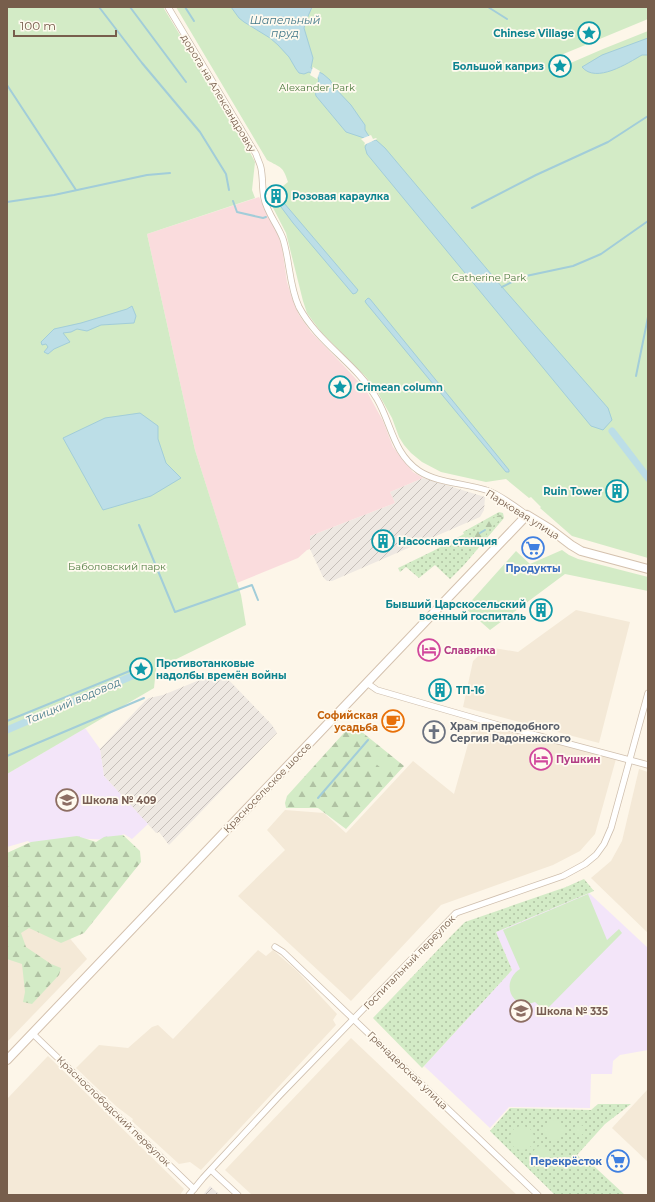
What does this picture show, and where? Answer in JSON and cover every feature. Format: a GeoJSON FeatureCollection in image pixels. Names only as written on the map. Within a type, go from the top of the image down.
{"type":"FeatureCollection","features":[{"type":"Feature","properties":{"kind":"main road","name":"Парковая улица"},"geometry":{"type":"LineString","coordinates":[[528,515],[581,551],[648,569]]}},
{"type":"Feature","properties":{"kind":"main road","name":"Красносельское шоссе"},"geometry":{"type":"LineString","coordinates":[[7,1060],[528,515]]}},
{"type":"Feature","properties":{"kind":"street","name":"дорога на Александровку"},"geometry":{"type":"LineString","coordinates":[[168,7],[256,154],[261,167],[262,182]]}},
{"type":"Feature","properties":{"kind":"street","name":"Парковая улица"},"geometry":{"type":"LineString","coordinates":[[262,182],[266,204],[282,237],[295,298],[300,308],[310,322],[369,387],[383,410],[396,445],[405,458],[420,472],[428,476],[488,490],[528,515]]}},
{"type":"Feature","properties":{"kind":"street"},"geometry":{"type":"LineString","coordinates":[[367,683],[377,690],[648,764]]}},
{"type":"Feature","properties":{"kind":"street","name":"Госпитальный переулок"},"geometry":{"type":"LineString","coordinates":[[189,1195],[211,1170],[456,913],[563,876],[585,864],[596,855],[604,844],[611,828],[648,693]]}},
{"type":"Feature","properties":{"kind":"street","name":"Гренадерская улица"},"geometry":{"type":"LineString","coordinates":[[275,947],[284,952],[538,1195]]}},
{"type":"Feature","properties":{"kind":"street","name":"Краснослободский переулок"},"geometry":{"type":"LineString","coordinates":[[32,1033],[194,1188]]}},
{"type":"Feature","properties":{"kind":"street"},"geometry":{"type":"LineString","coordinates":[[211,1170],[238,1195]]}},
{"type":"Feature","properties":{"kind":"shaded area"},"geometry":{"type":"Polygon","coordinates":[[[259,197],[277,232],[282,247],[287,282],[299,315],[311,332],[366,390],[383,421],[393,447],[413,472],[423,478],[390,492],[395,503],[310,536],[310,549],[298,558],[237,583],[195,450],[147,234],[259,197]]]}},
{"type":"Feature","properties":{"kind":"shaded area"},"geometry":{"type":"Polygon","coordinates":[[[423,478],[485,497],[484,510],[480,517],[332,581],[327,581],[323,577],[310,549],[310,536],[395,503],[390,492],[423,478]]]}},
{"type":"Feature","properties":{"kind":"shaded area"},"geometry":{"type":"Polygon","coordinates":[[[576,610],[630,622],[599,743],[463,707],[473,661],[488,647],[518,652],[576,610]]]}},
{"type":"Feature","properties":{"kind":"shaded area"},"geometry":{"type":"Polygon","coordinates":[[[219,672],[223,674],[272,725],[277,733],[169,845],[159,832],[156,833],[104,776],[100,749],[149,698],[163,695],[219,672]]]}},
{"type":"Feature","properties":{"kind":"shaded area"},"geometry":{"type":"Polygon","coordinates":[[[474,723],[616,759],[595,834],[580,851],[553,865],[441,905],[351,1001],[238,896],[285,850],[267,830],[285,810],[324,813],[346,833],[413,761],[454,794],[474,723]]]}},
{"type":"Feature","properties":{"kind":"shaded area","name":"Школа № 409"},"geometry":{"type":"Polygon","coordinates":[[[85,728],[100,749],[104,776],[148,824],[132,839],[124,834],[111,840],[71,838],[53,857],[28,841],[7,847],[7,774],[85,728]]]}},
{"type":"Feature","properties":{"kind":"shaded area"},"geometry":{"type":"Polygon","coordinates":[[[639,769],[648,772],[648,933],[591,878],[611,861],[622,841],[639,769]]]}},
{"type":"Feature","properties":{"kind":"shaded area"},"geometry":{"type":"Polygon","coordinates":[[[7,863],[87,959],[7,1042],[7,863]]]}},
{"type":"Feature","properties":{"kind":"shaded area","name":"Школа № 335"},"geometry":{"type":"Polygon","coordinates":[[[589,893],[648,948],[648,1050],[620,1055],[613,1061],[612,1074],[591,1074],[590,1108],[509,1107],[490,1128],[424,1066],[512,970],[496,932],[589,893]]]}},
{"type":"Feature","properties":{"kind":"shaded area"},"geometry":{"type":"Polygon","coordinates":[[[258,950],[266,956],[273,950],[297,971],[337,1014],[333,1020],[336,1025],[201,1170],[190,1162],[179,1164],[132,1121],[133,1119],[117,1107],[76,1068],[99,1045],[128,1048],[152,1027],[158,1025],[173,1039],[258,950]]]}},
{"type":"Feature","properties":{"kind":"shaded area"},"geometry":{"type":"Polygon","coordinates":[[[351,1038],[517,1195],[252,1195],[225,1170],[351,1038]]]}},
{"type":"Feature","properties":{"kind":"shaded area"},"geometry":{"type":"Polygon","coordinates":[[[48,1056],[184,1189],[180,1195],[7,1195],[7,1099],[48,1056]]]}},
{"type":"Feature","properties":{"kind":"shaded area"},"geometry":{"type":"Polygon","coordinates":[[[648,1089],[648,1162],[612,1128],[648,1089]]]}},
{"type":"Feature","properties":{"kind":"shaded area"},"geometry":{"type":"Polygon","coordinates":[[[210,1186],[220,1195],[203,1195],[210,1186]]]}},
{"type":"Feature","properties":{"kind":"green space","name":"Баболовский парк"},"geometry":{"type":"Polygon","coordinates":[[[7,7],[163,7],[244,141],[255,162],[252,190],[255,198],[147,234],[195,450],[241,595],[246,625],[156,669],[154,688],[7,774],[7,7]]]}},
{"type":"Feature","properties":{"kind":"green space","name":"Catherine Park"},"geometry":{"type":"Polygon","coordinates":[[[176,7],[648,7],[648,19],[561,55],[566,65],[648,31],[648,558],[572,536],[540,508],[541,507],[531,497],[529,498],[506,479],[486,482],[441,472],[422,462],[404,445],[399,437],[392,418],[377,391],[366,377],[321,332],[307,313],[286,233],[268,198],[288,182],[285,173],[281,168],[267,160],[176,7]]]}},
{"type":"Feature","properties":{"kind":"green space"},"geometry":{"type":"Polygon","coordinates":[[[499,512],[503,513],[504,518],[464,565],[450,579],[435,565],[419,578],[406,567],[400,572],[398,568],[464,534],[463,532],[499,512]]]}},
{"type":"Feature","properties":{"kind":"green space"},"geometry":{"type":"Polygon","coordinates":[[[500,515],[502,516],[496,524],[489,528],[484,539],[477,543],[475,540],[475,530],[488,520],[500,515]]]}},
{"type":"Feature","properties":{"kind":"green space"},"geometry":{"type":"Polygon","coordinates":[[[562,550],[578,559],[648,577],[648,591],[565,574],[490,630],[465,608],[516,551],[530,564],[562,550]]]}},
{"type":"Feature","properties":{"kind":"green space"},"geometry":{"type":"Polygon","coordinates":[[[352,724],[404,766],[346,829],[318,808],[286,808],[285,803],[287,796],[352,724]]]}},
{"type":"Feature","properties":{"kind":"green space"},"geometry":{"type":"Polygon","coordinates":[[[383,753],[397,764],[388,774],[375,763],[383,753]]]}},
{"type":"Feature","properties":{"kind":"green space"},"geometry":{"type":"Polygon","coordinates":[[[123,835],[140,851],[141,862],[84,933],[61,943],[29,928],[21,933],[26,947],[51,964],[61,968],[59,975],[32,1004],[23,1002],[25,992],[22,964],[7,959],[7,853],[31,842],[77,836],[96,842],[104,837],[123,835]]]}},
{"type":"Feature","properties":{"kind":"green space"},"geometry":{"type":"Polygon","coordinates":[[[584,879],[594,891],[496,932],[512,970],[422,1068],[373,1018],[465,922],[566,887],[584,879]]]}},
{"type":"Feature","properties":{"kind":"green space"},"geometry":{"type":"Polygon","coordinates":[[[588,894],[607,940],[619,929],[622,933],[545,1011],[535,1002],[527,1004],[514,999],[510,988],[511,981],[520,969],[503,930],[588,894]]]}},
{"type":"Feature","properties":{"kind":"green space"},"geometry":{"type":"Polygon","coordinates":[[[598,1104],[631,1104],[605,1124],[577,1155],[582,1159],[584,1157],[625,1195],[555,1195],[490,1131],[510,1108],[591,1110],[598,1104]]]}},
{"type":"Feature","properties":{"kind":"green space"},"geometry":{"type":"Polygon","coordinates":[[[554,1120],[561,1123],[564,1130],[561,1137],[554,1140],[547,1137],[544,1130],[547,1123],[554,1120]]]}},
{"type":"Feature","properties":{"kind":"green space"},"geometry":{"type":"Polygon","coordinates":[[[577,1125],[581,1125],[583,1126],[583,1134],[577,1135],[574,1132],[574,1128],[577,1125]]]}},
{"type":"Feature","properties":{"kind":"green space"},"geometry":{"type":"Polygon","coordinates":[[[522,1126],[527,1127],[533,1133],[533,1143],[527,1149],[522,1150],[517,1149],[511,1143],[510,1138],[511,1133],[517,1127],[522,1126]]]}},
{"type":"Feature","properties":{"kind":"green space"},"geometry":{"type":"Polygon","coordinates":[[[541,1146],[548,1151],[549,1154],[544,1161],[541,1162],[534,1157],[533,1154],[538,1147],[541,1146]]]}},
{"type":"Feature","properties":{"kind":"water","name":"Шапельный пруд"},"geometry":{"type":"Polygon","coordinates":[[[231,7],[312,7],[304,28],[313,58],[311,68],[323,74],[330,80],[334,87],[351,105],[365,125],[365,130],[372,141],[376,140],[385,148],[502,287],[608,408],[612,420],[603,430],[591,426],[367,154],[365,147],[367,143],[364,138],[346,132],[316,96],[315,94],[319,80],[318,77],[309,72],[304,74],[299,73],[289,57],[278,45],[270,38],[239,18],[231,7]]]}},
{"type":"Feature","properties":{"kind":"water"},"geometry":{"type":"Polygon","coordinates":[[[648,38],[648,55],[642,55],[621,67],[603,73],[595,73],[588,72],[582,67],[602,55],[648,38]]]}},
{"type":"Feature","properties":{"kind":"water"},"geometry":{"type":"Polygon","coordinates":[[[284,203],[358,290],[356,293],[353,294],[293,223],[280,205],[284,203]]]}},
{"type":"Feature","properties":{"kind":"water"},"geometry":{"type":"Polygon","coordinates":[[[368,298],[509,470],[509,472],[506,472],[366,303],[365,301],[368,298]]]}},
{"type":"Feature","properties":{"kind":"water"},"geometry":{"type":"Polygon","coordinates":[[[132,306],[136,316],[134,323],[101,325],[87,331],[77,329],[71,332],[63,333],[70,342],[54,349],[48,354],[44,352],[48,347],[46,344],[42,345],[41,342],[54,329],[81,323],[127,309],[132,306]]]}},
{"type":"Feature","properties":{"kind":"water"},"geometry":{"type":"Polygon","coordinates":[[[140,413],[158,426],[158,439],[166,463],[181,478],[151,496],[103,510],[63,438],[105,418],[140,413]]]}},
{"type":"Feature","properties":{"kind":"pier"},"geometry":{"type":"Polygon","coordinates":[[[313,67],[320,71],[317,79],[310,75],[313,67]]]}},
{"type":"Feature","properties":{"kind":"pier"},"geometry":{"type":"Polygon","coordinates":[[[371,135],[373,139],[377,139],[364,145],[365,143],[361,139],[371,135]]]}},
{"type":"Feature","properties":{"kind":"waterway"},"geometry":{"type":"LineString","coordinates":[[99,7],[142,63],[200,132],[226,174],[229,190]]}},
{"type":"Feature","properties":{"kind":"waterway"},"geometry":{"type":"LineString","coordinates":[[130,7],[186,82]]}},
{"type":"Feature","properties":{"kind":"waterway"},"geometry":{"type":"LineString","coordinates":[[185,7],[194,21]]}},
{"type":"Feature","properties":{"kind":"waterway"},"geometry":{"type":"LineString","coordinates":[[488,7],[507,19]]}},
{"type":"Feature","properties":{"kind":"waterway"},"geometry":{"type":"LineString","coordinates":[[7,85],[76,190]]}},
{"type":"Feature","properties":{"kind":"waterway"},"geometry":{"type":"LineString","coordinates":[[472,208],[536,175],[608,142],[648,116]]}},
{"type":"Feature","properties":{"kind":"waterway"},"geometry":{"type":"LineString","coordinates":[[7,202],[54,195],[147,175],[170,173]]}},
{"type":"Feature","properties":{"kind":"waterway"},"geometry":{"type":"LineString","coordinates":[[233,201],[237,212],[263,218],[266,217]]}},
{"type":"Feature","properties":{"kind":"waterway"},"geometry":{"type":"LineString","coordinates":[[526,276],[573,266],[601,254],[648,221]]}},
{"type":"Feature","properties":{"kind":"waterway"},"geometry":{"type":"LineString","coordinates":[[502,287],[516,280]]}},
{"type":"Feature","properties":{"kind":"waterway"},"geometry":{"type":"LineString","coordinates":[[636,376],[648,317]]}},
{"type":"Feature","properties":{"kind":"waterway"},"geometry":{"type":"LineString","coordinates":[[612,431],[648,478]]}},
{"type":"Feature","properties":{"kind":"waterway"},"geometry":{"type":"LineString","coordinates":[[139,525],[175,612],[252,585],[258,600]]}},
{"type":"Feature","properties":{"kind":"waterway","name":"Таицкий водовод"},"geometry":{"type":"LineString","coordinates":[[480,533],[485,530]]}},
{"type":"Feature","properties":{"kind":"waterway"},"geometry":{"type":"LineString","coordinates":[[7,721],[137,668]]}},
{"type":"Feature","properties":{"kind":"waterway","name":"Таицкий водовод"},"geometry":{"type":"LineString","coordinates":[[7,730],[139,673]]}},
{"type":"Feature","properties":{"kind":"waterway"},"geometry":{"type":"LineString","coordinates":[[7,756],[144,698]]}},
{"type":"Feature","properties":{"kind":"waterway"},"geometry":{"type":"LineString","coordinates":[[318,798],[368,740]]}},
{"type":"Feature","properties":{"kind":"place","name":"Chinese Village"},"geometry":{"type":"Point","coordinates":[589,33]}},
{"type":"Feature","properties":{"kind":"place","name":"Большой каприз"},"geometry":{"type":"Point","coordinates":[560,66]}},
{"type":"Feature","properties":{"kind":"place","name":"Розовая караулка"},"geometry":{"type":"Point","coordinates":[276,196]}},
{"type":"Feature","properties":{"kind":"place","name":"Crimean column"},"geometry":{"type":"Point","coordinates":[340,387]}},
{"type":"Feature","properties":{"kind":"place","name":"Ruin Tower"},"geometry":{"type":"Point","coordinates":[617,491]}},
{"type":"Feature","properties":{"kind":"place","name":"Насосная станция"},"geometry":{"type":"Point","coordinates":[383,541]}},
{"type":"Feature","properties":{"kind":"place","name":"Продукты"},"geometry":{"type":"Point","coordinates":[533,548]}},
{"type":"Feature","properties":{"kind":"place","name":"Бывший Царскосельский военный госпиталь"},"geometry":{"type":"Point","coordinates":[541,610]}},
{"type":"Feature","properties":{"kind":"place","name":"Славянка"},"geometry":{"type":"Point","coordinates":[429,650]}},
{"type":"Feature","properties":{"kind":"place","name":"Противотанковые надолбы времён войны"},"geometry":{"type":"Point","coordinates":[141,669]}},
{"type":"Feature","properties":{"kind":"place","name":"ТП-16"},"geometry":{"type":"Point","coordinates":[440,690]}},
{"type":"Feature","properties":{"kind":"place","name":"Софийская усадьба"},"geometry":{"type":"Point","coordinates":[393,721]}},
{"type":"Feature","properties":{"kind":"place","name":"Храм преподобного Сергия Радонежского"},"geometry":{"type":"Point","coordinates":[434,732]}},
{"type":"Feature","properties":{"kind":"place","name":"Пушкин"},"geometry":{"type":"Point","coordinates":[541,759]}},
{"type":"Feature","properties":{"kind":"place","name":"Школа № 409"},"geometry":{"type":"Point","coordinates":[67,800]}},
{"type":"Feature","properties":{"kind":"place","name":"Школа № 335"},"geometry":{"type":"Point","coordinates":[521,1011]}},
{"type":"Feature","properties":{"kind":"place","name":"Перекрёсток"},"geometry":{"type":"Point","coordinates":[618,1161]}},
{"type":"Feature","properties":{"kind":"park label","name":"Alexander Park"},"geometry":{"type":"Point","coordinates":[317,87]}}]}
